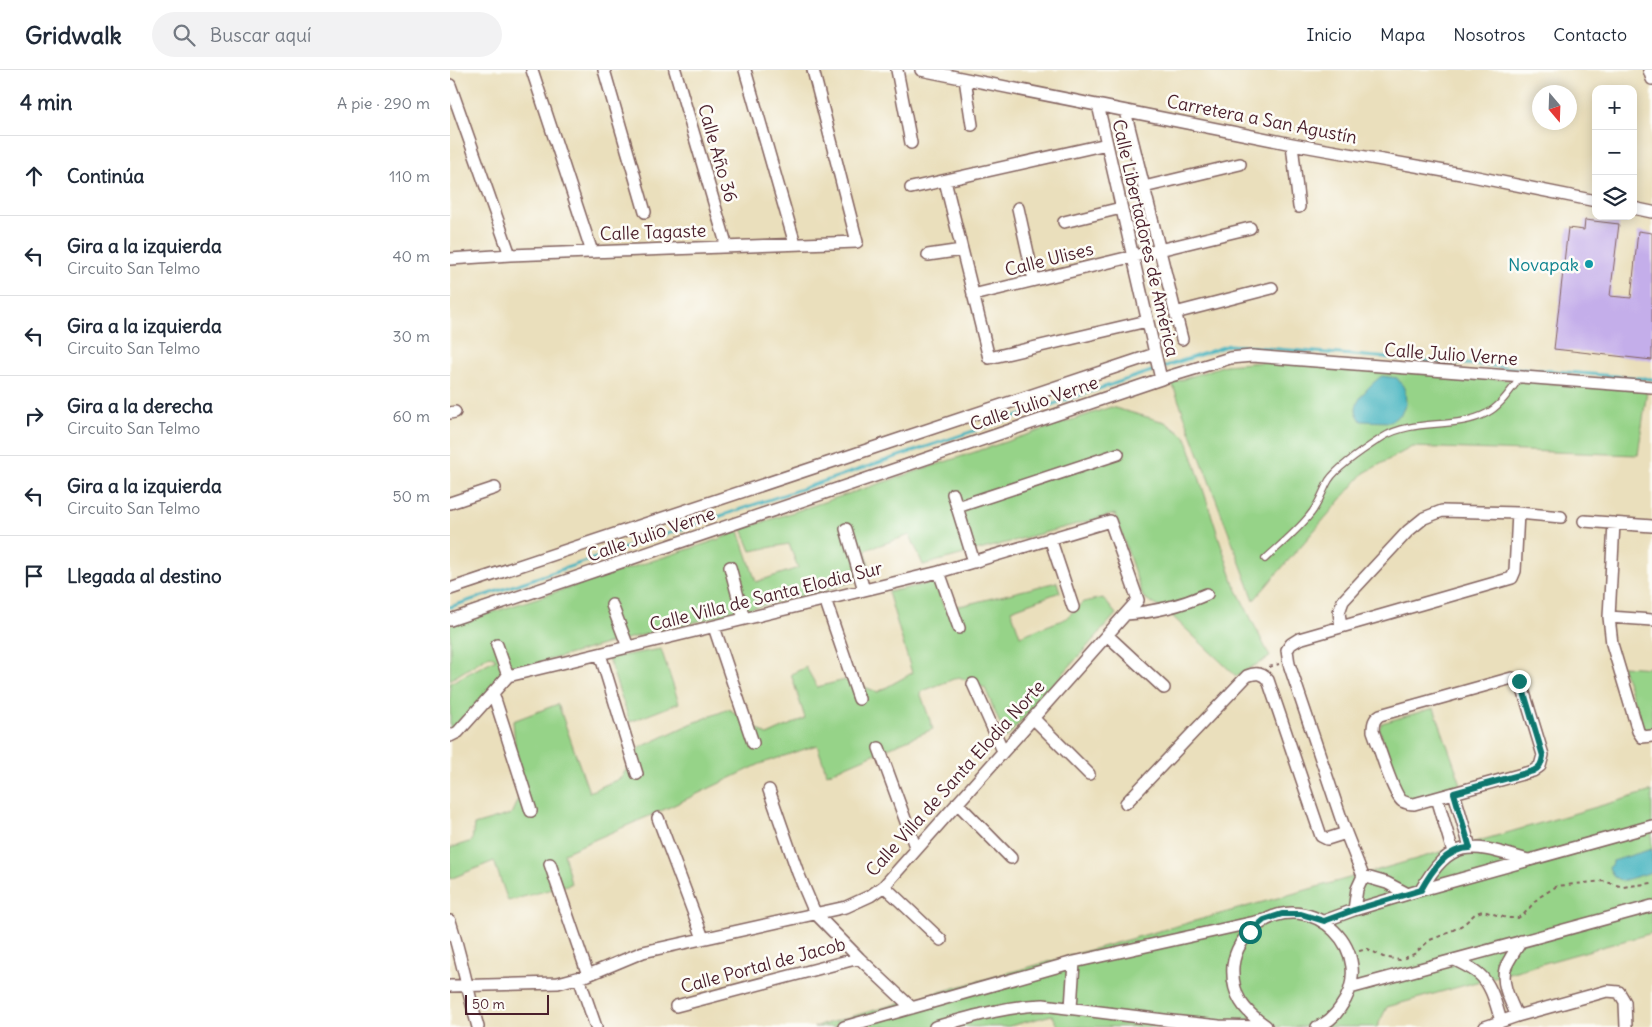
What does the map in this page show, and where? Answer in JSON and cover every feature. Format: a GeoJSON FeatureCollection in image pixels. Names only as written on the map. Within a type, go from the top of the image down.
{"type":"FeatureCollection","features":[{"type":"Feature","properties":{"kind":"street"},"geometry":{"type":"LineString","coordinates":[[532,70],[592,252]]}},
{"type":"Feature","properties":{"kind":"street"},"geometry":{"type":"LineString","coordinates":[[604,70],[645,212]]}},
{"type":"Feature","properties":{"kind":"street","name":"Calle Año 36"},"geometry":{"type":"LineString","coordinates":[[675,70],[728,247]]}},
{"type":"Feature","properties":{"kind":"street"},"geometry":{"type":"LineString","coordinates":[[745,70],[796,244]]}},
{"type":"Feature","properties":{"kind":"street","name":"Calle Tagaste"},"geometry":{"type":"LineString","coordinates":[[450,259],[857,242],[814,70]]}},
{"type":"Feature","properties":{"kind":"street"},"geometry":{"type":"LineString","coordinates":[[897,70],[911,143]]}},
{"type":"Feature","properties":{"kind":"street","name":"Carretera a San Agustín"},"geometry":{"type":"LineString","coordinates":[[921,70],[1292,144],[1467,175],[1592,200]]}},
{"type":"Feature","properties":{"kind":"street"},"geometry":{"type":"LineString","coordinates":[[1649,70],[1652,79]]}},
{"type":"Feature","properties":{"kind":"street"},"geometry":{"type":"LineString","coordinates":[[965,79],[972,126]]}},
{"type":"Feature","properties":{"kind":"street"},"geometry":{"type":"LineString","coordinates":[[450,85],[510,255]]}},
{"type":"Feature","properties":{"kind":"street","name":"Calle Libertadores de América"},"geometry":{"type":"LineString","coordinates":[[1098,105],[1158,367]]}},
{"type":"Feature","properties":{"kind":"street","name":"Calle Libertadores de América"},"geometry":{"type":"LineString","coordinates":[[1125,111],[1182,339]]}},
{"type":"Feature","properties":{"kind":"street"},"geometry":{"type":"LineString","coordinates":[[911,188],[1106,144]]}},
{"type":"Feature","properties":{"kind":"street"},"geometry":{"type":"LineString","coordinates":[[1292,144],[1299,206]]}},
{"type":"Feature","properties":{"kind":"street"},"geometry":{"type":"LineString","coordinates":[[1144,187],[1240,164]]}},
{"type":"Feature","properties":{"kind":"street"},"geometry":{"type":"LineString","coordinates":[[945,181],[989,358],[1147,321]]}},
{"type":"Feature","properties":{"kind":"street"},"geometry":{"type":"LineString","coordinates":[[1018,208],[1034,280]]}},
{"type":"Feature","properties":{"kind":"street"},"geometry":{"type":"LineString","coordinates":[[1064,222],[1121,208]]}},
{"type":"Feature","properties":{"kind":"street"},"geometry":{"type":"LineString","coordinates":[[1637,209],[1652,212]]}},
{"type":"Feature","properties":{"kind":"street","name":"Calle Ulises"},"geometry":{"type":"LineString","coordinates":[[974,295],[1250,228]]}},
{"type":"Feature","properties":{"kind":"street"},"geometry":{"type":"LineString","coordinates":[[928,255],[962,250]]}},
{"type":"Feature","properties":{"kind":"street"},"geometry":{"type":"LineString","coordinates":[[1175,313],[1272,288]]}},
{"type":"Feature","properties":{"kind":"street","name":"Calle Julio Verne"},"geometry":{"type":"LineString","coordinates":[[450,620],[1158,367],[1252,356],[1652,387]]}},
{"type":"Feature","properties":{"kind":"street"},"geometry":{"type":"LineString","coordinates":[[450,589],[1158,367]]}},
{"type":"Feature","properties":{"kind":"street"},"geometry":{"type":"LineString","coordinates":[[957,507],[1118,454]]}},
{"type":"Feature","properties":{"kind":"street"},"geometry":{"type":"LineString","coordinates":[[450,503],[495,488]]}},
{"type":"Feature","properties":{"kind":"street"},"geometry":{"type":"LineString","coordinates":[[953,494],[974,562]]}},
{"type":"Feature","properties":{"kind":"street"},"geometry":{"type":"LineString","coordinates":[[1341,626],[1339,612],[1343,601],[1408,531],[1424,518],[1442,511],[1518,513],[1561,517]]}},
{"type":"Feature","properties":{"kind":"street"},"geometry":{"type":"LineString","coordinates":[[1354,910],[1357,889],[1363,876],[1346,833],[1288,664],[1287,650],[1291,644],[1299,639],[1512,578],[1515,571],[1518,513]]}},
{"type":"Feature","properties":{"kind":"street","name":"Calle Villa de Santa Elodia Sur"},"geometry":{"type":"LineString","coordinates":[[508,676],[939,572],[1110,521]]}},
{"type":"Feature","properties":{"kind":"street","name":"Calle Villa de Santa Elodia Norte"},"geometry":{"type":"LineString","coordinates":[[450,986],[558,983],[584,976],[644,952],[858,902],[884,886],[1138,600],[1110,521]]}},
{"type":"Feature","properties":{"kind":"street"},"geometry":{"type":"LineString","coordinates":[[1584,521],[1652,526]]}},
{"type":"Feature","properties":{"kind":"street"},"geometry":{"type":"LineString","coordinates":[[1614,523],[1609,617],[1612,644],[1638,731],[1642,737],[1652,736]]}},
{"type":"Feature","properties":{"kind":"street"},"geometry":{"type":"LineString","coordinates":[[846,529],[864,590]]}},
{"type":"Feature","properties":{"kind":"street"},"geometry":{"type":"LineString","coordinates":[[1050,538],[1073,607]]}},
{"type":"Feature","properties":{"kind":"street"},"geometry":{"type":"LineString","coordinates":[[730,567],[744,619]]}},
{"type":"Feature","properties":{"kind":"street"},"geometry":{"type":"LineString","coordinates":[[939,572],[959,628]]}},
{"type":"Feature","properties":{"kind":"street"},"geometry":{"type":"LineString","coordinates":[[1126,614],[1168,609],[1188,603],[1207,594]]}},
{"type":"Feature","properties":{"kind":"street"},"geometry":{"type":"LineString","coordinates":[[825,600],[859,699]]}},
{"type":"Feature","properties":{"kind":"street"},"geometry":{"type":"LineString","coordinates":[[612,605],[628,648]]}},
{"type":"Feature","properties":{"kind":"street"},"geometry":{"type":"LineString","coordinates":[[1609,617],[1652,620]]}},
{"type":"Feature","properties":{"kind":"street"},"geometry":{"type":"LineString","coordinates":[[714,627],[753,743]]}},
{"type":"Feature","properties":{"kind":"street"},"geometry":{"type":"LineString","coordinates":[[1107,634],[1164,688]]}},
{"type":"Feature","properties":{"kind":"street"},"geometry":{"type":"LineString","coordinates":[[450,736],[458,732],[508,676],[497,645]]}},
{"type":"Feature","properties":{"kind":"street"},"geometry":{"type":"LineString","coordinates":[[600,654],[637,774]]}},
{"type":"Feature","properties":{"kind":"street"},"geometry":{"type":"LineString","coordinates":[[1126,802],[1247,676],[1253,673],[1261,674],[1268,680],[1321,836],[1327,839],[1346,833]]}},
{"type":"Feature","properties":{"kind":"street"},"geometry":{"type":"LineString","coordinates":[[1512,678],[1516,679],[1522,686],[1543,756],[1540,766],[1533,771],[1437,798],[1414,804],[1403,801],[1398,796],[1373,731],[1372,724],[1375,718],[1380,714],[1512,678]]}},
{"type":"Feature","properties":{"kind":"street"},"geometry":{"type":"LineString","coordinates":[[973,684],[1003,751]]}},
{"type":"Feature","properties":{"kind":"street"},"geometry":{"type":"LineString","coordinates":[[494,693],[531,811]]}},
{"type":"Feature","properties":{"kind":"street"},"geometry":{"type":"LineString","coordinates":[[1033,718],[1089,774]]}},
{"type":"Feature","properties":{"kind":"street"},"geometry":{"type":"LineString","coordinates":[[879,748],[916,850]]}},
{"type":"Feature","properties":{"kind":"street"},"geometry":{"type":"LineString","coordinates":[[770,790],[789,848],[815,913]]}},
{"type":"Feature","properties":{"kind":"street"},"geometry":{"type":"LineString","coordinates":[[1454,793],[1470,848]]}},
{"type":"Feature","properties":{"kind":"street"},"geometry":{"type":"LineString","coordinates":[[1437,798],[1453,852]]}},
{"type":"Feature","properties":{"kind":"street"},"geometry":{"type":"LineString","coordinates":[[957,803],[1011,858]]}},
{"type":"Feature","properties":{"kind":"street"},"geometry":{"type":"LineString","coordinates":[[658,818],[703,938]]}},
{"type":"Feature","properties":{"kind":"street"},"geometry":{"type":"LineString","coordinates":[[1324,921],[1421,890],[1652,826]]}},
{"type":"Feature","properties":{"kind":"street"},"geometry":{"type":"LineString","coordinates":[[1421,890],[1434,869],[1453,852],[1464,848],[1500,852],[1530,860]]}},
{"type":"Feature","properties":{"kind":"street"},"geometry":{"type":"LineString","coordinates":[[550,864],[584,976],[596,1027]]}},
{"type":"Feature","properties":{"kind":"street"},"geometry":{"type":"LineString","coordinates":[[1363,876],[1387,883],[1408,894]]}},
{"type":"Feature","properties":{"kind":"street"},"geometry":{"type":"LineString","coordinates":[[884,886],[941,940]]}},
{"type":"Feature","properties":{"kind":"street"},"geometry":{"type":"LineString","coordinates":[[1350,988],[1652,906]]}},
{"type":"Feature","properties":{"kind":"street","name":"Calle Portal de Jacob"},"geometry":{"type":"LineString","coordinates":[[815,913],[912,1008]]}},
{"type":"Feature","properties":{"kind":"street"},"geometry":{"type":"LineString","coordinates":[[844,1027],[1074,962],[1264,920],[1282,914],[1301,914],[1324,921],[1337,931],[1350,955],[1352,969],[1347,999],[1332,1017],[1317,1027]]}},
{"type":"Feature","properties":{"kind":"street"},"geometry":{"type":"LineString","coordinates":[[1264,920],[1250,932],[1239,947],[1234,965],[1234,983],[1240,1001],[1251,1016],[1267,1027]]}},
{"type":"Feature","properties":{"kind":"street"},"geometry":{"type":"LineString","coordinates":[[450,921],[478,1027]]}},
{"type":"Feature","properties":{"kind":"street"},"geometry":{"type":"LineString","coordinates":[[1517,1016],[1507,992],[1505,969],[1521,941]]}},
{"type":"Feature","properties":{"kind":"street","name":"Calle Portal de Jacob"},"geometry":{"type":"LineString","coordinates":[[676,1006],[859,958]]}},
{"type":"Feature","properties":{"kind":"street"},"geometry":{"type":"LineString","coordinates":[[1455,960],[1479,973],[1485,980],[1501,1021]]}},
{"type":"Feature","properties":{"kind":"street"},"geometry":{"type":"LineString","coordinates":[[1071,1008],[1074,962]]}},
{"type":"Feature","properties":{"kind":"street"},"geometry":{"type":"LineString","coordinates":[[1485,1027],[1517,1016],[1607,991],[1614,991],[1619,992],[1626,1002],[1626,1027]]}},
{"type":"Feature","properties":{"kind":"street"},"geometry":{"type":"LineString","coordinates":[[935,1027],[994,1010],[1026,1006],[1071,1008],[1172,1022],[1219,1026],[1267,1027]]}},
{"type":"Feature","properties":{"kind":"lane"},"geometry":{"type":"LineString","coordinates":[[1265,559],[1317,507],[1329,479],[1338,470],[1384,437],[1409,427],[1473,419],[1487,414],[1496,407],[1521,377]]}},
{"type":"Feature","properties":{"kind":"path"},"geometry":{"type":"LineString","coordinates":[[1261,674],[1273,665],[1288,664]]}},
{"type":"Feature","properties":{"kind":"path"},"geometry":{"type":"LineString","coordinates":[[1350,955],[1368,949],[1393,960],[1405,959],[1430,940],[1464,924],[1476,913],[1483,911],[1507,918],[1518,918],[1538,898],[1557,886],[1603,881],[1624,886],[1652,883]]}},
{"type":"Feature","properties":{"kind":"green space"},"geometry":{"type":"Polygon","coordinates":[[[1263,362],[1647,390],[1638,455],[1412,447],[1364,473],[1254,600],[1172,383],[1225,365],[1263,362]]]}},
{"type":"Feature","properties":{"kind":"green space"},"geometry":{"type":"Polygon","coordinates":[[[1111,407],[1165,422],[1186,437],[1234,584],[1270,657],[1236,676],[1171,615],[1143,597],[1115,514],[923,565],[910,535],[865,550],[872,576],[826,590],[610,643],[510,671],[450,730],[450,683],[496,659],[490,655],[450,680],[450,626],[714,541],[739,531],[756,582],[798,568],[789,544],[751,551],[742,529],[1111,407]]]}},
{"type":"Feature","properties":{"kind":"green space"},"geometry":{"type":"Polygon","coordinates":[[[935,582],[944,608],[964,605],[1057,582],[1060,592],[1011,610],[1020,636],[1065,619],[1083,602],[1103,598],[1116,614],[1006,738],[985,688],[959,677],[920,692],[933,729],[827,774],[817,745],[760,764],[672,806],[564,853],[571,884],[508,901],[494,861],[450,879],[450,848],[472,841],[474,825],[511,814],[519,797],[513,721],[558,704],[589,792],[621,778],[639,748],[688,725],[729,709],[767,735],[805,718],[791,674],[806,667],[817,687],[845,680],[878,692],[912,673],[888,592],[935,582]]]}},
{"type":"Feature","properties":{"kind":"green space"},"geometry":{"type":"Polygon","coordinates":[[[661,649],[679,703],[630,722],[608,658],[661,649]]]}},
{"type":"Feature","properties":{"kind":"green space"},"geometry":{"type":"Polygon","coordinates":[[[1622,666],[1652,668],[1652,729],[1644,731],[1622,666]]]}},
{"type":"Feature","properties":{"kind":"green space"},"geometry":{"type":"Polygon","coordinates":[[[1434,708],[1461,784],[1414,800],[1402,795],[1379,729],[1382,723],[1434,708]]]}},
{"type":"Feature","properties":{"kind":"green space"},"geometry":{"type":"Polygon","coordinates":[[[1652,791],[1652,933],[1387,1007],[1377,1027],[1059,1027],[1052,1015],[1006,1027],[814,1027],[1378,870],[1652,791]]]}},
{"type":"Feature","properties":{"kind":"water"},"geometry":{"type":"Polygon","coordinates":[[[1382,376],[1397,378],[1405,389],[1406,404],[1401,414],[1390,422],[1361,421],[1356,411],[1359,401],[1370,386],[1382,376]]]}},
{"type":"Feature","properties":{"kind":"water"},"geometry":{"type":"Polygon","coordinates":[[[1652,849],[1652,872],[1622,881],[1614,877],[1609,868],[1613,861],[1652,849]]]}},
{"type":"Feature","properties":{"kind":"building","name":"Novapak"},"geometry":{"type":"Polygon","coordinates":[[[1585,220],[1619,224],[1610,296],[1631,298],[1638,231],[1652,233],[1652,360],[1554,349],[1568,228],[1584,230],[1585,220]]]}},
{"type":"Feature","properties":{"kind":"waterway"},"geometry":{"type":"LineString","coordinates":[[450,607],[1229,345],[1652,379]]}},
{"type":"Feature","properties":{"kind":"place","name":"Novapak"},"geometry":{"type":"Point","coordinates":[1589,264]}},
{"type":"Feature","properties":{"kind":"route"},"geometry":{"type":"LineString","coordinates":[[1250,932],[1264,920],[1282,914],[1301,914],[1324,921],[1421,890],[1434,869],[1443,860],[1458,849],[1470,848],[1454,793],[1533,771],[1542,762],[1543,756],[1519,681]]}}]}
